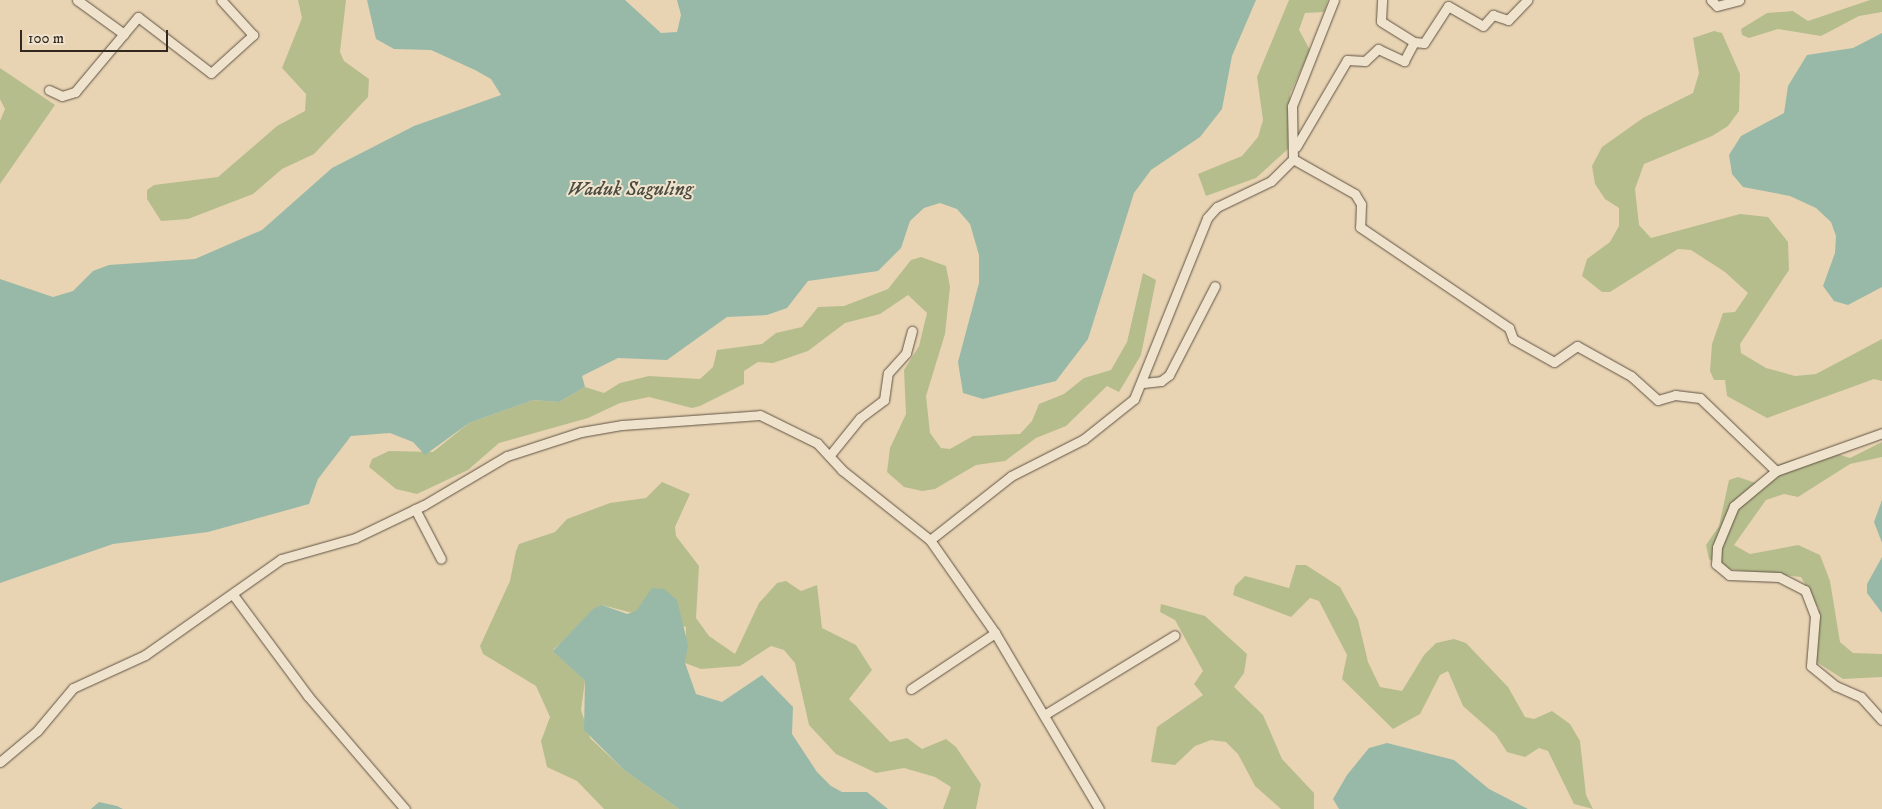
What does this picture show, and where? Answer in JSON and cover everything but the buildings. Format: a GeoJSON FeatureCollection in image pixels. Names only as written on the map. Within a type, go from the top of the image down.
{"type":"FeatureCollection","features":[{"type":"Feature","properties":{"kind":"street"},"geometry":{"type":"LineString","coordinates":[[77,0],[124,34]]}},
{"type":"Feature","properties":{"kind":"street"},"geometry":{"type":"LineString","coordinates":[[49,90],[62,96],[75,92],[140,17],[211,73],[253,35],[221,0]]}},
{"type":"Feature","properties":{"kind":"street"},"geometry":{"type":"LineString","coordinates":[[1296,147],[1292,106],[1334,0]]}},
{"type":"Feature","properties":{"kind":"street"},"geometry":{"type":"LineString","coordinates":[[1382,0],[1381,21],[1414,42],[1424,43],[1448,6],[1483,26],[1493,15],[1508,20],[1527,0]]}},
{"type":"Feature","properties":{"kind":"street"},"geometry":{"type":"LineString","coordinates":[[1711,0],[1718,6],[1738,0]]}},
{"type":"Feature","properties":{"kind":"street"},"geometry":{"type":"LineString","coordinates":[[930,540],[1011,476],[1084,440],[1129,405],[1143,383],[1207,218],[1217,207],[1271,180],[1293,159],[1296,147],[1347,60],[1365,61],[1382,49],[1400,62],[1414,42]]}},
{"type":"Feature","properties":{"kind":"street"},"geometry":{"type":"LineString","coordinates":[[1293,159],[1355,194],[1361,204],[1360,227],[1509,328],[1513,339],[1554,362],[1578,346],[1636,379],[1658,400],[1675,395],[1700,398],[1776,471]]}},
{"type":"Feature","properties":{"kind":"street"},"geometry":{"type":"LineString","coordinates":[[1143,383],[1161,381],[1168,375],[1214,286]]}},
{"type":"Feature","properties":{"kind":"street"},"geometry":{"type":"LineString","coordinates":[[830,456],[855,424],[884,400],[888,373],[906,353],[912,331]]}},
{"type":"Feature","properties":{"kind":"street"},"geometry":{"type":"LineString","coordinates":[[0,762],[37,731],[72,688],[145,655],[234,596],[281,559],[338,545],[415,509],[506,456],[581,432],[622,425],[760,416],[817,443],[930,540],[995,633],[1099,809]]}},
{"type":"Feature","properties":{"kind":"street"},"geometry":{"type":"LineString","coordinates":[[1882,433],[1776,471],[1734,506],[1717,547],[1716,564],[1729,576],[1779,577],[1805,590],[1815,616],[1811,666],[1836,686],[1861,697],[1882,720]]}},
{"type":"Feature","properties":{"kind":"street"},"geometry":{"type":"LineString","coordinates":[[415,509],[441,559]]}},
{"type":"Feature","properties":{"kind":"street"},"geometry":{"type":"LineString","coordinates":[[234,596],[308,696],[405,809]]}},
{"type":"Feature","properties":{"kind":"street"},"geometry":{"type":"LineString","coordinates":[[911,689],[995,633]]}},
{"type":"Feature","properties":{"kind":"street"},"geometry":{"type":"LineString","coordinates":[[1044,715],[1175,635]]}},
{"type":"Feature","properties":{"kind":"green space"},"geometry":{"type":"Polygon","coordinates":[[[298,0],[346,0],[340,52],[344,61],[369,79],[368,97],[314,154],[282,169],[253,194],[188,219],[161,221],[147,199],[147,190],[154,185],[218,177],[277,126],[305,111],[306,94],[282,68],[302,18],[298,0]]]}},
{"type":"Feature","properties":{"kind":"green space"},"geometry":{"type":"Polygon","coordinates":[[[1289,0],[1328,0],[1324,12],[1305,13],[1299,30],[1310,50],[1290,94],[1289,148],[1256,178],[1206,196],[1198,174],[1242,156],[1258,137],[1263,120],[1257,77],[1289,0]]]}},
{"type":"Feature","properties":{"kind":"green space"},"geometry":{"type":"Polygon","coordinates":[[[1870,0],[1882,0],[1882,12],[1859,16],[1821,36],[1778,29],[1749,38],[1742,35],[1741,29],[1767,13],[1793,11],[1808,21],[1870,0]]]}},
{"type":"Feature","properties":{"kind":"green space"},"geometry":{"type":"Polygon","coordinates":[[[1714,31],[1722,33],[1740,74],[1739,111],[1728,126],[1712,136],[1644,164],[1635,189],[1639,225],[1651,238],[1740,214],[1768,217],[1788,242],[1789,270],[1740,344],[1741,353],[1766,368],[1795,376],[1816,374],[1882,339],[1882,381],[1874,379],[1767,418],[1727,396],[1725,380],[1714,380],[1710,371],[1712,344],[1723,313],[1735,312],[1748,293],[1725,272],[1691,250],[1678,249],[1610,292],[1602,292],[1582,276],[1587,259],[1610,242],[1619,226],[1619,208],[1605,199],[1595,184],[1592,166],[1602,147],[1643,118],[1693,93],[1699,73],[1693,38],[1714,31]]]}},
{"type":"Feature","properties":{"kind":"green space"},"geometry":{"type":"Polygon","coordinates":[[[0,68],[55,105],[0,184],[0,121],[5,109],[0,99],[0,68]]]}},
{"type":"Feature","properties":{"kind":"green space"},"geometry":{"type":"Polygon","coordinates":[[[921,257],[946,266],[950,287],[945,334],[926,396],[930,433],[941,448],[950,449],[973,436],[1020,434],[1032,421],[1039,404],[1064,394],[1084,378],[1111,370],[1127,342],[1143,273],[1156,280],[1141,355],[1119,392],[1107,386],[1066,426],[1036,438],[1005,461],[976,465],[935,489],[922,491],[904,487],[887,472],[890,448],[906,414],[904,370],[919,346],[927,313],[908,295],[880,314],[845,323],[808,351],[773,363],[758,362],[744,371],[744,384],[700,406],[692,408],[649,397],[620,403],[588,418],[499,443],[468,470],[417,494],[396,489],[369,467],[372,459],[389,451],[433,452],[469,423],[533,400],[559,402],[585,387],[604,393],[620,383],[649,376],[700,379],[713,367],[717,350],[762,344],[776,333],[802,327],[818,307],[844,306],[888,289],[911,260],[921,257]]]}},
{"type":"Feature","properties":{"kind":"green space"},"geometry":{"type":"Polygon","coordinates":[[[1882,442],[1882,457],[1850,464],[1798,497],[1784,494],[1766,500],[1734,545],[1750,554],[1798,545],[1820,555],[1830,581],[1840,642],[1853,653],[1882,654],[1882,677],[1843,679],[1815,661],[1819,609],[1801,577],[1727,569],[1709,559],[1706,545],[1719,526],[1729,480],[1738,477],[1762,485],[1774,478],[1780,464],[1825,450],[1850,458],[1882,442]]]}},
{"type":"Feature","properties":{"kind":"green space"},"geometry":{"type":"Polygon","coordinates":[[[662,482],[690,494],[675,527],[676,536],[699,566],[696,618],[709,636],[735,654],[759,603],[777,583],[786,581],[801,591],[817,585],[822,628],[856,645],[872,670],[849,699],[890,742],[907,738],[922,749],[946,739],[956,747],[981,784],[976,809],[943,809],[951,787],[935,777],[904,768],[876,773],[836,754],[809,725],[795,663],[784,650],[771,646],[740,666],[701,669],[685,663],[686,627],[602,605],[553,650],[585,681],[581,710],[590,738],[624,770],[679,809],[604,809],[577,781],[547,767],[541,741],[550,717],[536,686],[483,654],[480,646],[510,581],[516,551],[519,544],[555,532],[567,519],[610,503],[646,498],[662,482]]]}},
{"type":"Feature","properties":{"kind":"green space"},"geometry":{"type":"Polygon","coordinates":[[[1296,565],[1306,565],[1340,587],[1358,620],[1368,662],[1380,687],[1402,691],[1424,655],[1436,643],[1454,639],[1466,643],[1508,687],[1525,717],[1534,719],[1552,711],[1570,724],[1580,741],[1586,795],[1593,809],[1574,804],[1548,751],[1539,748],[1525,757],[1507,752],[1496,735],[1463,706],[1448,671],[1440,675],[1420,714],[1393,729],[1342,679],[1347,655],[1319,601],[1310,598],[1291,617],[1233,595],[1235,586],[1245,576],[1289,588],[1296,565]]]}},
{"type":"Feature","properties":{"kind":"green space"},"geometry":{"type":"Polygon","coordinates":[[[1161,604],[1205,616],[1247,654],[1244,673],[1234,687],[1263,715],[1282,759],[1314,793],[1314,809],[1281,809],[1255,786],[1238,754],[1226,742],[1211,740],[1195,746],[1175,765],[1151,762],[1157,727],[1203,695],[1194,684],[1203,671],[1175,620],[1160,612],[1161,604]]]}},
{"type":"Feature","properties":{"kind":"water","name":"Waduk Saguling"},"geometry":{"type":"Polygon","coordinates":[[[367,0],[625,0],[661,33],[677,32],[681,15],[677,0],[1256,0],[1232,56],[1222,109],[1200,137],[1151,170],[1134,193],[1088,339],[1056,381],[983,399],[963,393],[958,362],[979,283],[979,255],[970,224],[957,209],[940,203],[924,208],[910,221],[901,248],[878,271],[808,281],[787,308],[767,315],[727,317],[667,360],[618,358],[582,376],[585,387],[559,402],[533,400],[469,423],[425,455],[413,442],[390,433],[351,436],[318,479],[309,504],[208,532],[113,544],[0,583],[0,279],[53,297],[73,291],[93,271],[109,265],[195,259],[262,230],[332,168],[414,126],[501,95],[491,79],[431,50],[394,49],[376,39],[367,0]]]}},
{"type":"Feature","properties":{"kind":"water"},"geometry":{"type":"Polygon","coordinates":[[[1882,33],[1882,287],[1848,305],[1834,301],[1823,286],[1835,253],[1836,236],[1831,222],[1816,208],[1790,196],[1743,187],[1732,174],[1729,155],[1741,136],[1784,113],[1788,86],[1807,55],[1853,48],[1882,33]]]}},
{"type":"Feature","properties":{"kind":"water"},"geometry":{"type":"Polygon","coordinates":[[[1882,500],[1882,543],[1874,522],[1882,500]]]}},
{"type":"Feature","properties":{"kind":"water"},"geometry":{"type":"Polygon","coordinates":[[[1882,557],[1882,613],[1867,593],[1867,584],[1882,557]]]}},
{"type":"Feature","properties":{"kind":"water"},"geometry":{"type":"Polygon","coordinates":[[[652,588],[664,589],[677,600],[688,645],[685,663],[696,694],[722,702],[762,675],[793,707],[792,734],[817,772],[831,786],[842,792],[867,792],[888,809],[679,809],[624,770],[584,730],[585,681],[553,651],[593,609],[602,605],[627,614],[636,611],[652,588]]]}},
{"type":"Feature","properties":{"kind":"water"},"geometry":{"type":"Polygon","coordinates":[[[1387,743],[1454,760],[1489,789],[1528,809],[1339,809],[1333,799],[1347,775],[1369,748],[1387,743]]]}},
{"type":"Feature","properties":{"kind":"water"},"geometry":{"type":"Polygon","coordinates":[[[99,802],[117,806],[123,809],[91,809],[99,802]]]}}]}
